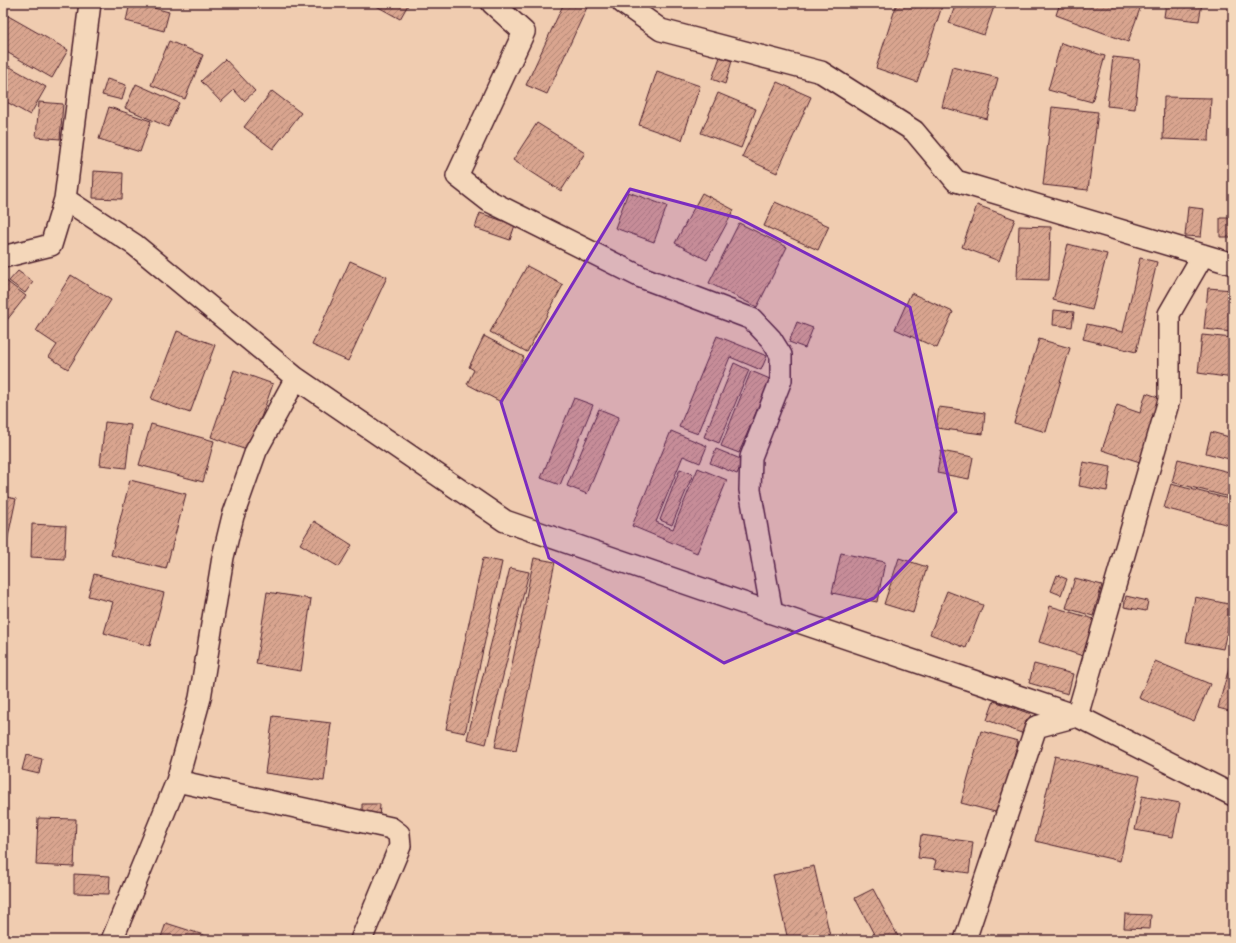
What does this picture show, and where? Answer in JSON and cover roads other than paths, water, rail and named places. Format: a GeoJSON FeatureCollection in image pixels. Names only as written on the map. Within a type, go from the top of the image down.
{"type":"FeatureCollection","features":[{"type":"Feature","properties":{"kind":"street"},"geometry":{"type":"LineString","coordinates":[[3,257],[51,245],[65,199],[90,3]]}},
{"type":"Feature","properties":{"kind":"street"},"geometry":{"type":"LineString","coordinates":[[492,3],[524,32],[457,176],[489,201],[641,277],[752,319],[771,339],[781,355],[781,380],[751,457],[750,490],[772,613]]}},
{"type":"Feature","properties":{"kind":"street"},"geometry":{"type":"LineString","coordinates":[[623,3],[661,30],[821,72],[914,131],[956,181],[1233,264]]}},
{"type":"Feature","properties":{"kind":"street"},"geometry":{"type":"LineString","coordinates":[[65,199],[136,245],[296,378],[505,520],[772,613],[1077,716],[1233,795]]}},
{"type":"Feature","properties":{"kind":"street"},"geometry":{"type":"LineString","coordinates":[[1077,716],[1169,400],[1169,314],[1203,255]]}},
{"type":"Feature","properties":{"kind":"street"},"geometry":{"type":"LineString","coordinates":[[112,940],[176,781],[200,698],[223,557],[233,516],[256,451],[296,378]]}},
{"type":"Feature","properties":{"kind":"street"},"geometry":{"type":"LineString","coordinates":[[965,940],[1036,727],[1077,716]]}},
{"type":"Feature","properties":{"kind":"street"},"geometry":{"type":"LineString","coordinates":[[176,781],[391,828],[399,834],[400,846],[361,940]]}}]}
